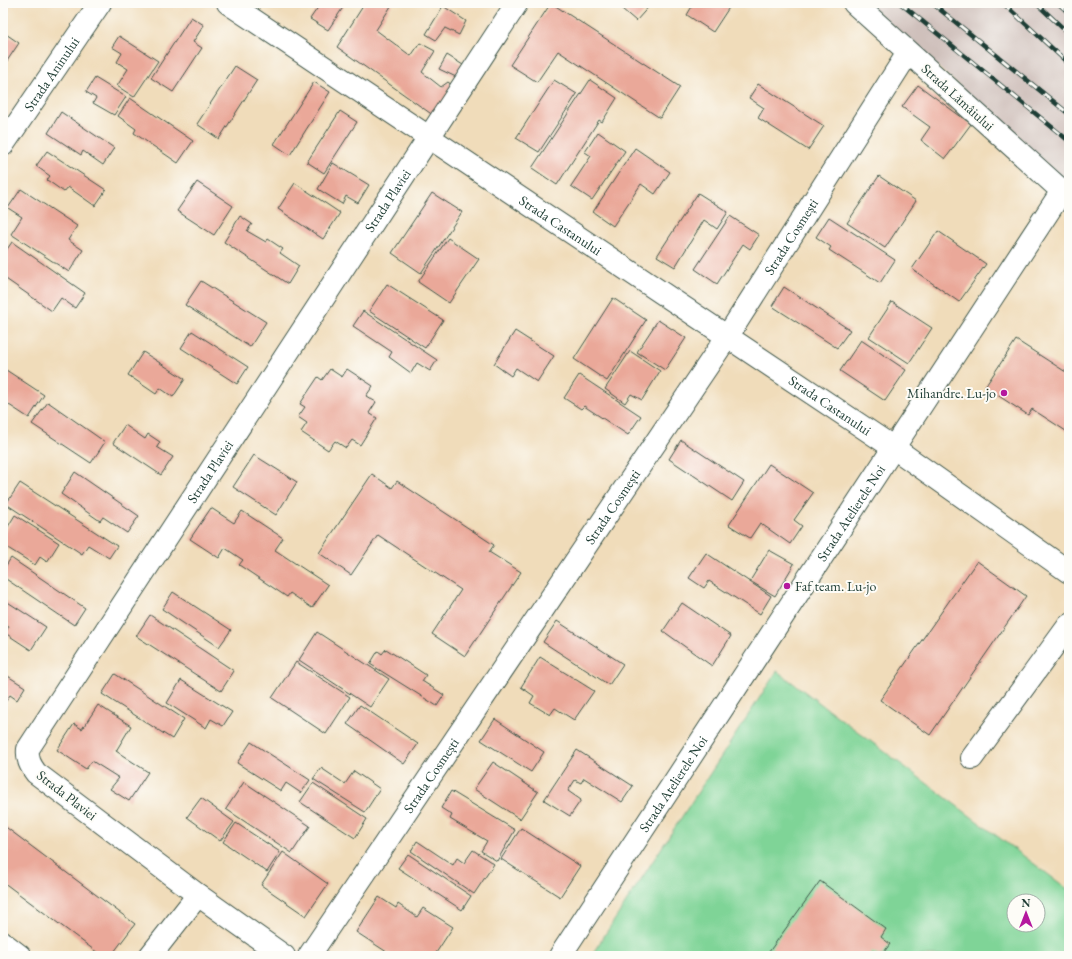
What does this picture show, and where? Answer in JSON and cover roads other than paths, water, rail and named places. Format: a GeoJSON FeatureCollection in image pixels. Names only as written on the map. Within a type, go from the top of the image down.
{"type":"FeatureCollection","features":[{"type":"Feature","properties":{"kind":"street","name":"Strada Aninului"},"geometry":{"type":"LineString","coordinates":[[3,145],[100,3]]}},
{"type":"Feature","properties":{"kind":"street","name":"Strada Castanului"},"geometry":{"type":"LineString","coordinates":[[228,3],[894,448],[1069,572]]}},
{"type":"Feature","properties":{"kind":"street","name":"Strada Plaviei"},"geometry":{"type":"LineString","coordinates":[[198,895],[36,773],[27,757],[28,749],[517,3]]}},
{"type":"Feature","properties":{"kind":"street","name":"Strada Lămâiului"},"geometry":{"type":"LineString","coordinates":[[854,3],[1062,191]]}},
{"type":"Feature","properties":{"kind":"street","name":"Strada Cosmești"},"geometry":{"type":"LineString","coordinates":[[309,956],[727,336],[908,53]]}},
{"type":"Feature","properties":{"kind":"street","name":"Strada Atelierele Noi"},"geometry":{"type":"LineString","coordinates":[[560,956],[1062,191]]}},
{"type":"Feature","properties":{"kind":"street"},"geometry":{"type":"LineString","coordinates":[[972,758],[1069,624]]}},
{"type":"Feature","properties":{"kind":"street"},"geometry":{"type":"LineString","coordinates":[[150,956],[198,895],[284,956]]}},
{"type":"Feature","properties":{"kind":"street"},"geometry":{"type":"LineString","coordinates":[[3,943],[20,956]]}},
{"type":"Feature","properties":{"kind":"railway"},"geometry":{"type":"LineString","coordinates":[[900,3],[1069,141]]}},
{"type":"Feature","properties":{"kind":"railway"},"geometry":{"type":"LineString","coordinates":[[932,3],[1069,114]]}},
{"type":"Feature","properties":{"kind":"railway"},"geometry":{"type":"LineString","coordinates":[[1003,3],[1069,64]]}},
{"type":"Feature","properties":{"kind":"railway"},"geometry":{"type":"LineString","coordinates":[[1036,3],[1069,34]]}},
{"type":"Feature","properties":{"kind":"railway"},"geometry":{"type":"LineString","coordinates":[[1058,3],[1069,13]]}},
{"type":"Feature","properties":{"kind":"place","name":"Mihandre. Lu-jo"},"geometry":{"type":"Point","coordinates":[1004,393]}},
{"type":"Feature","properties":{"kind":"place","name":"Faf team. Lu-jo"},"geometry":{"type":"Point","coordinates":[787,586]}}]}
